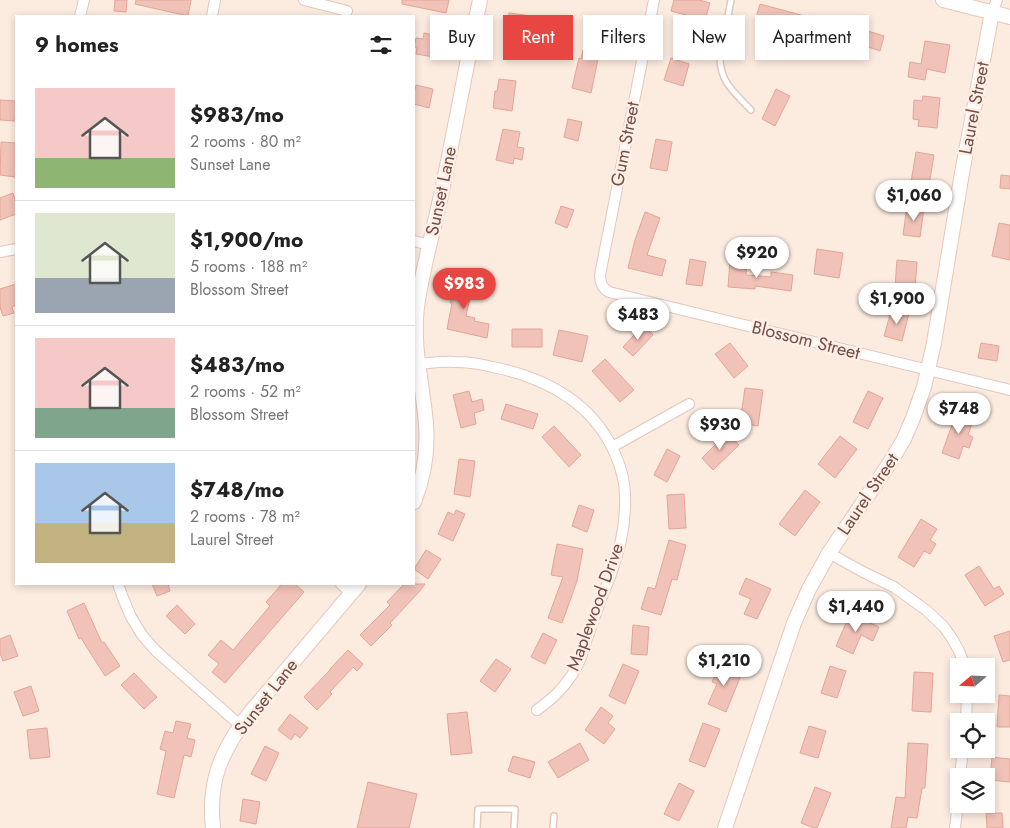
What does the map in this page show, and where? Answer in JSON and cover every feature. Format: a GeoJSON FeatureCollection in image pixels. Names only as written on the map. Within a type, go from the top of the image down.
{"type":"FeatureCollection","features":[{"type":"Feature","properties":{"kind":"street"},"geometry":{"type":"LineString","coordinates":[[80,15],[84,0]]}},
{"type":"Feature","properties":{"kind":"street"},"geometry":{"type":"LineString","coordinates":[[212,15],[215,0]]}},
{"type":"Feature","properties":{"kind":"street"},"geometry":{"type":"LineString","coordinates":[[304,0],[347,11]]}},
{"type":"Feature","properties":{"kind":"street","name":"Sunset Lane"},"geometry":{"type":"LineString","coordinates":[[415,500],[424,470],[426,451],[426,426],[418,364],[417,308],[480,0]]}},
{"type":"Feature","properties":{"kind":"street","name":"Gum Street"},"geometry":{"type":"LineString","coordinates":[[603,287],[600,282],[600,275],[654,0]]}},
{"type":"Feature","properties":{"kind":"street"},"geometry":{"type":"LineString","coordinates":[[943,0],[995,6],[1010,16]]}},
{"type":"Feature","properties":{"kind":"street","name":"Laurel Street"},"geometry":{"type":"LineString","coordinates":[[725,828],[794,623],[809,589],[829,553],[889,464],[904,439],[913,418],[928,371],[936,333],[962,173],[995,6]]}},
{"type":"Feature","properties":{"kind":"street"},"geometry":{"type":"LineString","coordinates":[[415,241],[429,245]]}},
{"type":"Feature","properties":{"kind":"street"},"geometry":{"type":"LineString","coordinates":[[0,252],[15,249]]}},
{"type":"Feature","properties":{"kind":"street","name":"Blossom Street"},"geometry":{"type":"LineString","coordinates":[[603,287],[610,292],[1010,390]]}},
{"type":"Feature","properties":{"kind":"street","name":"Maplewood Drive"},"geometry":{"type":"LineString","coordinates":[[418,364],[440,362],[480,364],[510,370],[554,388],[586,411],[600,426],[619,463],[626,495],[625,515],[612,573],[579,662],[559,692],[537,710]]}},
{"type":"Feature","properties":{"kind":"street"},"geometry":{"type":"LineString","coordinates":[[612,447],[689,404]]}},
{"type":"Feature","properties":{"kind":"street"},"geometry":{"type":"LineString","coordinates":[[829,553],[894,587],[926,610],[944,627],[953,640],[961,658]]}},
{"type":"Feature","properties":{"kind":"street"},"geometry":{"type":"LineString","coordinates":[[118,585],[131,617],[142,635],[156,651],[240,726]]}},
{"type":"Feature","properties":{"kind":"street","name":"Sunset Lane"},"geometry":{"type":"LineString","coordinates":[[213,828],[211,811],[212,791],[224,753],[240,726],[350,587]]}},
{"type":"Feature","properties":{"kind":"street"},"geometry":{"type":"LineString","coordinates":[[955,828],[957,813]]}},
{"type":"Feature","properties":{"kind":"lane"},"geometry":{"type":"LineString","coordinates":[[732,0],[720,58],[720,67],[722,77],[726,83],[751,110]]}},
{"type":"Feature","properties":{"kind":"lane"},"geometry":{"type":"LineString","coordinates":[[477,828],[478,809],[515,809],[514,828]]}},
{"type":"Feature","properties":{"kind":"lane"},"geometry":{"type":"LineString","coordinates":[[553,828],[554,816]]}},
{"type":"Feature","properties":{"kind":"building"},"geometry":{"type":"Polygon","coordinates":[[[115,0],[127,0],[126,12],[114,11],[115,0]]]}},
{"type":"Feature","properties":{"kind":"building"},"geometry":{"type":"Polygon","coordinates":[[[136,0],[191,0],[188,15],[135,4],[136,0]]]}},
{"type":"Feature","properties":{"kind":"building"},"geometry":{"type":"Polygon","coordinates":[[[402,0],[449,0],[446,13],[402,4],[402,0]]]}},
{"type":"Feature","properties":{"kind":"building"},"geometry":{"type":"Polygon","coordinates":[[[674,0],[699,0],[710,3],[706,15],[686,15],[671,11],[674,0]]]}},
{"type":"Feature","properties":{"kind":"building"},"geometry":{"type":"Polygon","coordinates":[[[760,4],[801,15],[757,15],[760,4]]]}},
{"type":"Feature","properties":{"kind":"building"},"geometry":{"type":"Polygon","coordinates":[[[509,13],[524,15],[509,15],[509,13]]]}},
{"type":"Feature","properties":{"kind":"building"},"geometry":{"type":"Polygon","coordinates":[[[869,31],[884,36],[880,51],[869,47],[869,31]]]}},
{"type":"Feature","properties":{"kind":"building"},"geometry":{"type":"Polygon","coordinates":[[[424,33],[430,34],[430,56],[416,54],[416,38],[423,39],[424,33]]]}},
{"type":"Feature","properties":{"kind":"building"},"geometry":{"type":"Polygon","coordinates":[[[925,41],[950,45],[945,73],[927,69],[925,80],[908,77],[910,62],[921,64],[925,41]]]}},
{"type":"Feature","properties":{"kind":"building"},"geometry":{"type":"Polygon","coordinates":[[[583,50],[583,60],[598,60],[591,93],[572,88],[579,58],[581,59],[583,50]]]}},
{"type":"Feature","properties":{"kind":"building"},"geometry":{"type":"Polygon","coordinates":[[[671,58],[689,64],[683,86],[664,80],[671,58]]]}},
{"type":"Feature","properties":{"kind":"building"},"geometry":{"type":"Polygon","coordinates":[[[499,79],[516,81],[512,111],[493,108],[499,79]]]}},
{"type":"Feature","properties":{"kind":"building"},"geometry":{"type":"Polygon","coordinates":[[[416,85],[433,89],[429,108],[415,104],[416,85]]]}},
{"type":"Feature","properties":{"kind":"building"},"geometry":{"type":"Polygon","coordinates":[[[776,89],[790,96],[775,126],[762,119],[776,89]]]}},
{"type":"Feature","properties":{"kind":"building"},"geometry":{"type":"Polygon","coordinates":[[[923,96],[940,98],[937,128],[918,126],[919,120],[913,119],[914,100],[922,101],[923,96]]]}},
{"type":"Feature","properties":{"kind":"building"},"geometry":{"type":"Polygon","coordinates":[[[0,100],[15,101],[15,121],[0,120],[0,100]]]}},
{"type":"Feature","properties":{"kind":"building"},"geometry":{"type":"Polygon","coordinates":[[[568,119],[582,122],[578,141],[564,137],[568,119]]]}},
{"type":"Feature","properties":{"kind":"building"},"geometry":{"type":"Polygon","coordinates":[[[503,129],[520,132],[517,147],[524,148],[522,160],[514,158],[513,164],[496,160],[503,129]]]}},
{"type":"Feature","properties":{"kind":"building"},"geometry":{"type":"Polygon","coordinates":[[[656,139],[672,142],[667,171],[650,168],[656,139]]]}},
{"type":"Feature","properties":{"kind":"building"},"geometry":{"type":"Polygon","coordinates":[[[1,142],[15,143],[15,177],[0,175],[1,142]]]}},
{"type":"Feature","properties":{"kind":"building"},"geometry":{"type":"Polygon","coordinates":[[[916,152],[934,155],[928,191],[910,188],[916,152]]]}},
{"type":"Feature","properties":{"kind":"building"},"geometry":{"type":"Polygon","coordinates":[[[1001,175],[1010,176],[1010,189],[1000,188],[1001,175]]]}},
{"type":"Feature","properties":{"kind":"building"},"geometry":{"type":"Polygon","coordinates":[[[13,193],[15,214],[0,220],[0,198],[13,193]]]}},
{"type":"Feature","properties":{"kind":"building"},"geometry":{"type":"Polygon","coordinates":[[[561,206],[574,210],[567,228],[555,223],[561,206]]]}},
{"type":"Feature","properties":{"kind":"building"},"geometry":{"type":"Polygon","coordinates":[[[907,206],[924,208],[920,237],[903,235],[907,206]]]}},
{"type":"Feature","properties":{"kind":"building"},"geometry":{"type":"Polygon","coordinates":[[[645,212],[660,218],[647,255],[666,260],[662,276],[628,268],[645,212]]]}},
{"type":"Feature","properties":{"kind":"building"},"geometry":{"type":"Polygon","coordinates":[[[999,223],[1010,225],[1010,260],[992,256],[999,223]]]}},
{"type":"Feature","properties":{"kind":"building"},"geometry":{"type":"Polygon","coordinates":[[[817,249],[843,253],[839,278],[814,274],[817,249]]]}},
{"type":"Feature","properties":{"kind":"building"},"geometry":{"type":"Polygon","coordinates":[[[690,259],[706,262],[702,286],[686,284],[690,259]]]}},
{"type":"Feature","properties":{"kind":"building"},"geometry":{"type":"Polygon","coordinates":[[[897,260],[917,262],[915,288],[895,286],[897,260]]]}},
{"type":"Feature","properties":{"kind":"building"},"geometry":{"type":"Polygon","coordinates":[[[730,261],[747,263],[746,275],[771,277],[771,272],[793,275],[791,291],[755,286],[755,289],[728,287],[730,261]]]}},
{"type":"Feature","properties":{"kind":"building"},"geometry":{"type":"Polygon","coordinates":[[[457,275],[474,280],[466,316],[475,318],[474,321],[489,324],[487,338],[447,329],[452,303],[450,303],[457,275]]]}},
{"type":"Feature","properties":{"kind":"building"},"geometry":{"type":"Polygon","coordinates":[[[15,284],[15,306],[12,307],[14,313],[3,316],[0,307],[0,289],[15,284]]]}},
{"type":"Feature","properties":{"kind":"building"},"geometry":{"type":"Polygon","coordinates":[[[892,308],[909,313],[902,341],[884,336],[892,308]]]}},
{"type":"Feature","properties":{"kind":"building"},"geometry":{"type":"Polygon","coordinates":[[[643,325],[653,335],[633,356],[623,347],[643,325]]]}},
{"type":"Feature","properties":{"kind":"building"},"geometry":{"type":"Polygon","coordinates":[[[512,329],[542,329],[542,347],[512,347],[512,329]]]}},
{"type":"Feature","properties":{"kind":"building"},"geometry":{"type":"Polygon","coordinates":[[[559,330],[588,336],[582,362],[553,355],[559,330]]]}},
{"type":"Feature","properties":{"kind":"building"},"geometry":{"type":"Polygon","coordinates":[[[730,343],[748,366],[734,378],[715,354],[730,343]]]}},
{"type":"Feature","properties":{"kind":"building"},"geometry":{"type":"Polygon","coordinates":[[[981,343],[999,346],[997,361],[978,358],[981,343]]]}},
{"type":"Feature","properties":{"kind":"building"},"geometry":{"type":"Polygon","coordinates":[[[605,359],[634,390],[620,402],[592,371],[605,359]]]}},
{"type":"Feature","properties":{"kind":"building"},"geometry":{"type":"Polygon","coordinates":[[[745,388],[763,390],[758,426],[740,423],[745,388]]]}},
{"type":"Feature","properties":{"kind":"building"},"geometry":{"type":"Polygon","coordinates":[[[469,391],[472,402],[482,399],[484,410],[474,413],[476,424],[461,428],[453,395],[469,391]]]}},
{"type":"Feature","properties":{"kind":"building"},"geometry":{"type":"Polygon","coordinates":[[[868,391],[883,398],[868,429],[853,422],[868,391]]]}},
{"type":"Feature","properties":{"kind":"building"},"geometry":{"type":"Polygon","coordinates":[[[506,404],[538,414],[533,429],[501,419],[506,404]]]}},
{"type":"Feature","properties":{"kind":"building"},"geometry":{"type":"Polygon","coordinates":[[[957,411],[974,417],[968,435],[973,437],[969,448],[963,446],[959,459],[942,453],[957,411]]]}},
{"type":"Feature","properties":{"kind":"building"},"geometry":{"type":"Polygon","coordinates":[[[554,426],[581,455],[569,467],[542,437],[554,426]]]}},
{"type":"Feature","properties":{"kind":"building"},"geometry":{"type":"Polygon","coordinates":[[[727,433],[739,445],[713,470],[702,458],[727,433]]]}},
{"type":"Feature","properties":{"kind":"building"},"geometry":{"type":"Polygon","coordinates":[[[840,436],[857,449],[835,478],[818,464],[840,436]]]}},
{"type":"Feature","properties":{"kind":"building"},"geometry":{"type":"Polygon","coordinates":[[[667,449],[680,456],[667,482],[654,475],[667,449]]]}},
{"type":"Feature","properties":{"kind":"building"},"geometry":{"type":"Polygon","coordinates":[[[459,459],[475,461],[470,497],[454,494],[459,459]]]}},
{"type":"Feature","properties":{"kind":"building"},"geometry":{"type":"Polygon","coordinates":[[[805,490],[820,502],[795,536],[779,524],[805,490]]]}},
{"type":"Feature","properties":{"kind":"building"},"geometry":{"type":"Polygon","coordinates":[[[684,494],[686,528],[669,529],[667,495],[684,494]]]}},
{"type":"Feature","properties":{"kind":"building"},"geometry":{"type":"Polygon","coordinates":[[[579,505],[594,510],[587,532],[572,526],[579,505]]]}},
{"type":"Feature","properties":{"kind":"building"},"geometry":{"type":"Polygon","coordinates":[[[456,510],[465,514],[453,541],[438,534],[448,512],[454,515],[456,510]]]}},
{"type":"Feature","properties":{"kind":"building"},"geometry":{"type":"Polygon","coordinates":[[[921,519],[937,529],[930,540],[936,544],[930,554],[924,551],[914,567],[898,557],[921,519]]]}},
{"type":"Feature","properties":{"kind":"building"},"geometry":{"type":"Polygon","coordinates":[[[669,540],[686,545],[677,580],[672,579],[661,615],[641,609],[648,587],[655,589],[669,540]]]}},
{"type":"Feature","properties":{"kind":"building"},"geometry":{"type":"Polygon","coordinates":[[[557,544],[583,549],[577,581],[562,623],[548,618],[563,577],[551,575],[557,544]]]}},
{"type":"Feature","properties":{"kind":"building"},"geometry":{"type":"Polygon","coordinates":[[[426,550],[441,559],[428,579],[415,570],[426,550]]]}},
{"type":"Feature","properties":{"kind":"building"},"geometry":{"type":"Polygon","coordinates":[[[979,566],[994,589],[999,586],[1004,594],[985,606],[965,575],[979,566]]]}},
{"type":"Feature","properties":{"kind":"building"},"geometry":{"type":"Polygon","coordinates":[[[746,578],[771,589],[757,619],[744,614],[751,599],[739,594],[746,578]]]}},
{"type":"Feature","properties":{"kind":"building"},"geometry":{"type":"Polygon","coordinates":[[[425,584],[390,623],[392,625],[371,646],[360,635],[390,605],[387,602],[403,585],[425,584]]]}},
{"type":"Feature","properties":{"kind":"building"},"geometry":{"type":"Polygon","coordinates":[[[152,585],[168,585],[170,591],[157,596],[152,585]]]}},
{"type":"Feature","properties":{"kind":"building"},"geometry":{"type":"Polygon","coordinates":[[[281,585],[296,585],[304,592],[225,683],[212,672],[219,664],[208,655],[221,640],[233,650],[270,606],[266,602],[281,585]]]}},
{"type":"Feature","properties":{"kind":"building"},"geometry":{"type":"Polygon","coordinates":[[[84,603],[102,643],[104,642],[120,666],[105,676],[81,638],[79,639],[67,611],[84,603]]]}},
{"type":"Feature","properties":{"kind":"building"},"geometry":{"type":"Polygon","coordinates":[[[177,605],[195,624],[185,634],[166,616],[177,605]]]}},
{"type":"Feature","properties":{"kind":"building"},"geometry":{"type":"Polygon","coordinates":[[[850,614],[879,627],[873,641],[861,635],[853,654],[836,646],[850,614]]]}},
{"type":"Feature","properties":{"kind":"building"},"geometry":{"type":"Polygon","coordinates":[[[633,625],[649,627],[647,655],[631,654],[633,625]]]}},
{"type":"Feature","properties":{"kind":"building"},"geometry":{"type":"Polygon","coordinates":[[[1010,631],[1010,660],[1003,662],[994,636],[1010,631]]]}},
{"type":"Feature","properties":{"kind":"building"},"geometry":{"type":"Polygon","coordinates":[[[543,633],[557,640],[545,664],[531,657],[543,633]]]}},
{"type":"Feature","properties":{"kind":"building"},"geometry":{"type":"Polygon","coordinates":[[[10,635],[18,656],[3,661],[0,653],[0,639],[10,635]]]}},
{"type":"Feature","properties":{"kind":"building"},"geometry":{"type":"Polygon","coordinates":[[[348,650],[363,664],[357,671],[353,667],[330,692],[332,694],[317,710],[304,697],[348,650]]]}},
{"type":"Feature","properties":{"kind":"building"},"geometry":{"type":"Polygon","coordinates":[[[496,659],[511,669],[495,692],[480,681],[496,659]]]}},
{"type":"Feature","properties":{"kind":"building"},"geometry":{"type":"Polygon","coordinates":[[[623,664],[639,671],[625,704],[609,696],[623,664]]]}},
{"type":"Feature","properties":{"kind":"building"},"geometry":{"type":"Polygon","coordinates":[[[720,664],[742,673],[726,712],[708,704],[717,684],[712,682],[720,664]]]}},
{"type":"Feature","properties":{"kind":"building"},"geometry":{"type":"Polygon","coordinates":[[[830,666],[846,671],[837,698],[821,693],[830,666]]]}},
{"type":"Feature","properties":{"kind":"building"},"geometry":{"type":"Polygon","coordinates":[[[914,672],[933,673],[931,712],[912,711],[914,672]]]}},
{"type":"Feature","properties":{"kind":"building"},"geometry":{"type":"Polygon","coordinates":[[[134,673],[157,697],[144,709],[121,685],[134,673]]]}},
{"type":"Feature","properties":{"kind":"building"},"geometry":{"type":"Polygon","coordinates":[[[31,686],[39,711],[23,716],[14,692],[31,686]]]}},
{"type":"Feature","properties":{"kind":"building"},"geometry":{"type":"Polygon","coordinates":[[[999,695],[1010,696],[1010,727],[997,727],[999,695]]]}},
{"type":"Feature","properties":{"kind":"building"},"geometry":{"type":"Polygon","coordinates":[[[601,707],[613,716],[608,723],[615,729],[604,744],[585,730],[601,707]]]}},
{"type":"Feature","properties":{"kind":"building"},"geometry":{"type":"Polygon","coordinates":[[[467,712],[472,753],[451,755],[447,714],[467,712]]]}},
{"type":"Feature","properties":{"kind":"building"},"geometry":{"type":"Polygon","coordinates":[[[290,714],[308,728],[300,738],[295,734],[291,740],[278,730],[290,714]]]}},
{"type":"Feature","properties":{"kind":"building"},"geometry":{"type":"Polygon","coordinates":[[[176,721],[191,724],[187,738],[195,740],[191,757],[184,755],[174,798],[157,794],[166,751],[160,749],[165,731],[173,733],[176,721]]]}},
{"type":"Feature","properties":{"kind":"building"},"geometry":{"type":"Polygon","coordinates":[[[703,723],[720,729],[705,767],[689,761],[703,723]]]}},
{"type":"Feature","properties":{"kind":"building"},"geometry":{"type":"Polygon","coordinates":[[[809,726],[826,731],[818,758],[800,753],[809,726]]]}},
{"type":"Feature","properties":{"kind":"building"},"geometry":{"type":"Polygon","coordinates":[[[47,728],[50,757],[30,759],[27,730],[47,728]]]}},
{"type":"Feature","properties":{"kind":"building"},"geometry":{"type":"Polygon","coordinates":[[[580,743],[589,760],[558,778],[548,762],[580,743]]]}},
{"type":"Feature","properties":{"kind":"building"},"geometry":{"type":"Polygon","coordinates":[[[908,743],[928,744],[925,788],[922,788],[917,818],[908,817],[906,828],[891,828],[896,797],[905,798],[908,743]]]}},
{"type":"Feature","properties":{"kind":"building"},"geometry":{"type":"Polygon","coordinates":[[[265,746],[279,753],[266,781],[251,774],[265,746]]]}},
{"type":"Feature","properties":{"kind":"building"},"geometry":{"type":"Polygon","coordinates":[[[513,756],[535,762],[530,778],[508,771],[513,756]]]}},
{"type":"Feature","properties":{"kind":"building"},"geometry":{"type":"Polygon","coordinates":[[[992,758],[1010,759],[1010,782],[995,780],[995,768],[991,768],[992,758]]]}},
{"type":"Feature","properties":{"kind":"building"},"geometry":{"type":"Polygon","coordinates":[[[368,782],[417,794],[409,828],[357,828],[368,782]]]}},
{"type":"Feature","properties":{"kind":"building"},"geometry":{"type":"Polygon","coordinates":[[[679,783],[694,791],[679,821],[664,814],[679,783]]]}},
{"type":"Feature","properties":{"kind":"building"},"geometry":{"type":"Polygon","coordinates":[[[815,787],[831,793],[817,828],[801,823],[815,787]]]}},
{"type":"Feature","properties":{"kind":"building"},"geometry":{"type":"Polygon","coordinates":[[[243,799],[260,802],[256,824],[240,821],[243,799]]]}},
{"type":"Feature","properties":{"kind":"building"},"geometry":{"type":"Polygon","coordinates":[[[986,813],[1002,813],[1003,828],[987,828],[986,813]]]}}]}
